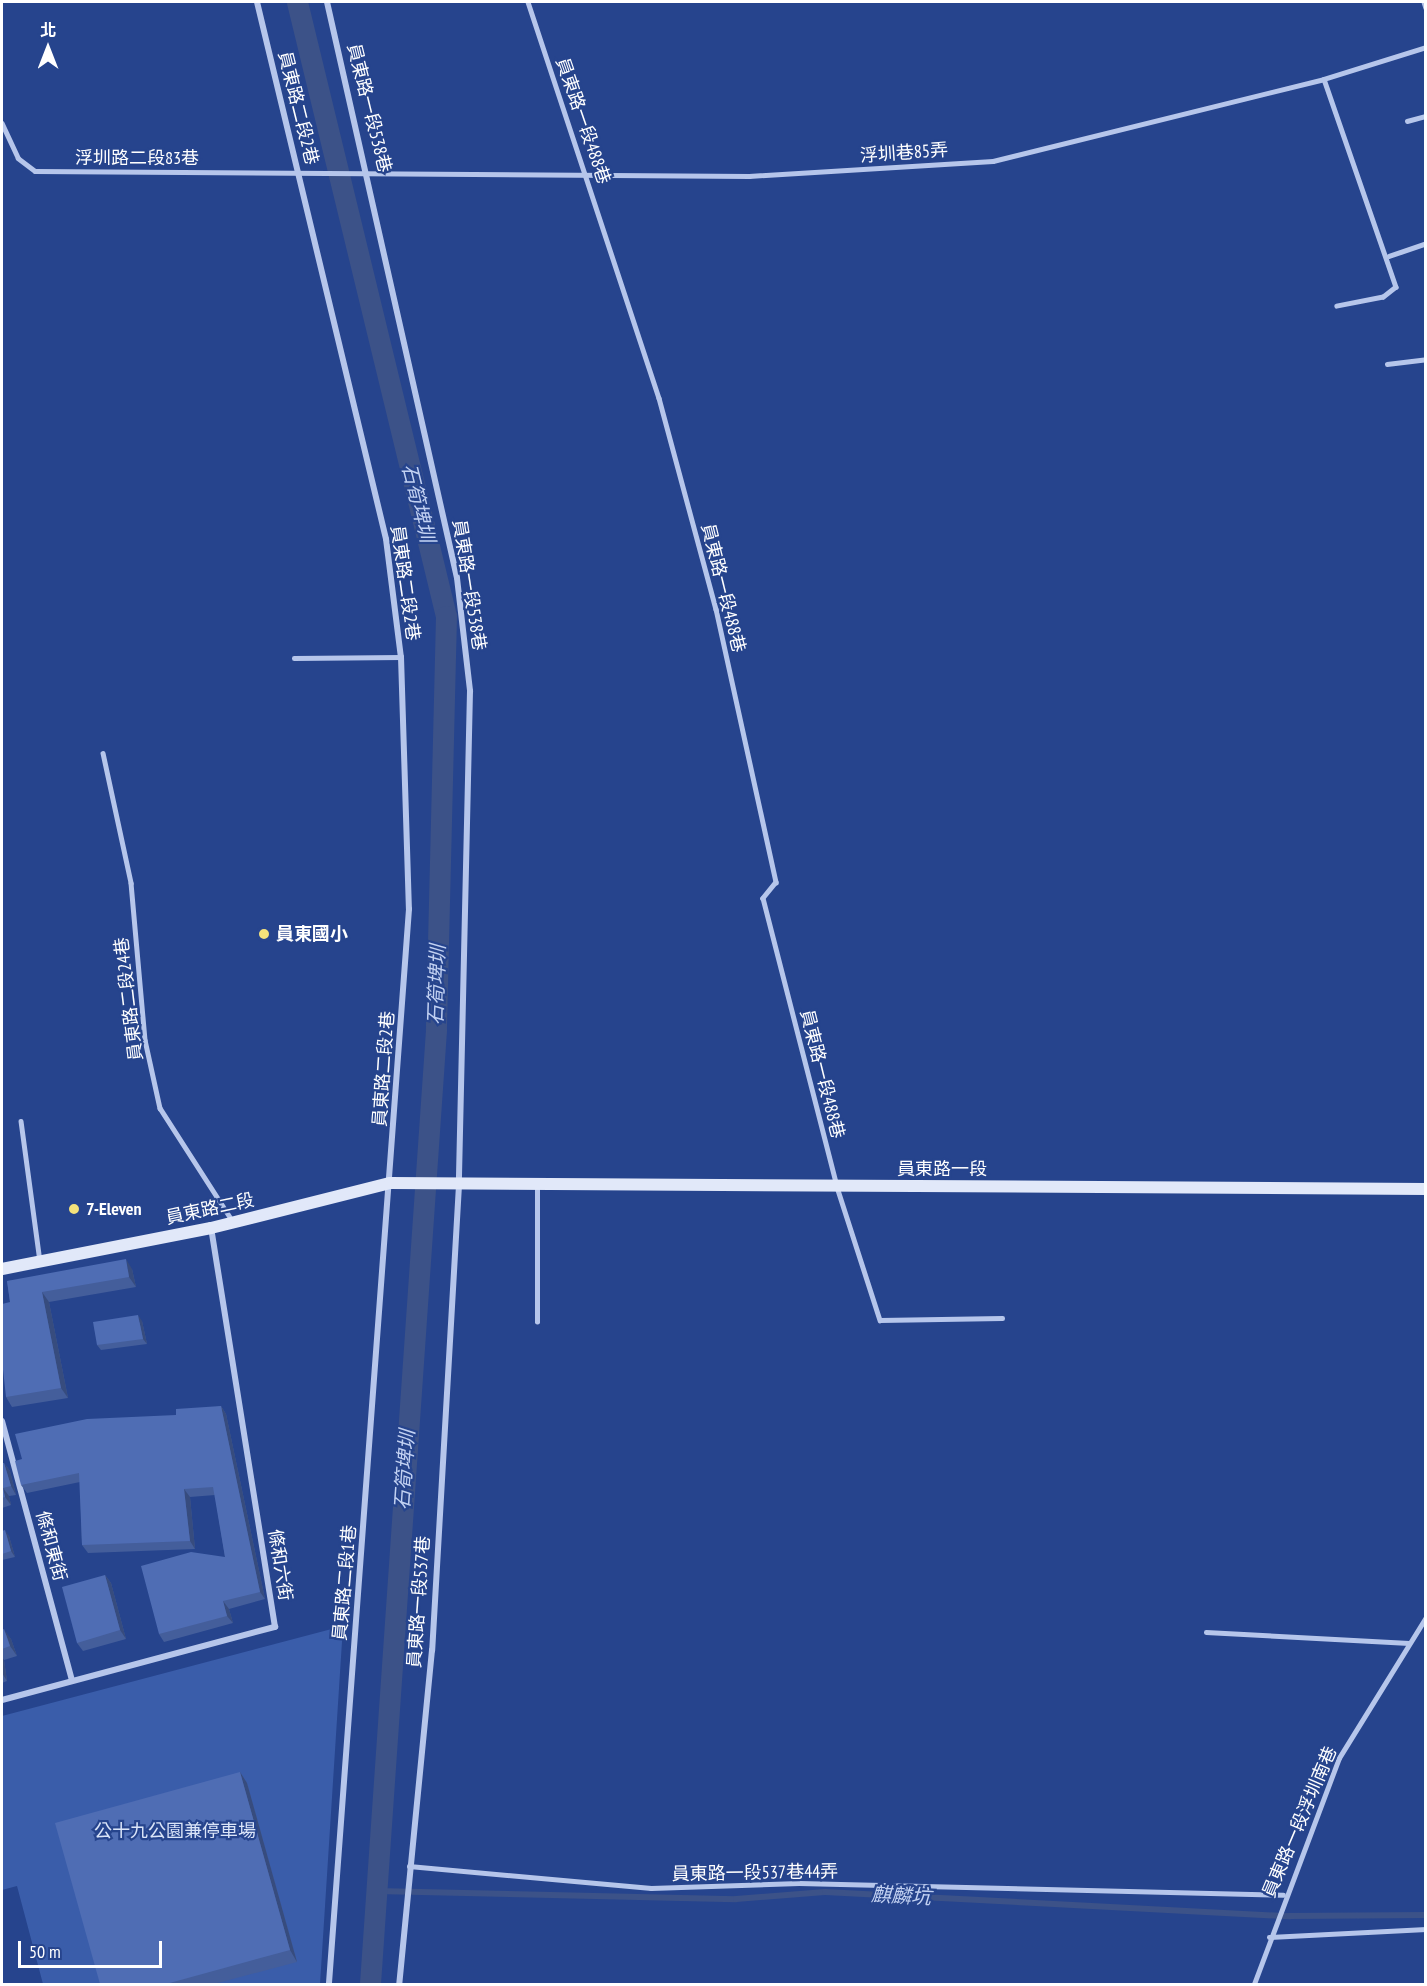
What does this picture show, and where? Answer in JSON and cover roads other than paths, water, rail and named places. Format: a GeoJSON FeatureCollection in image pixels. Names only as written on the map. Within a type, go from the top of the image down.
{"type":"FeatureCollection","features":[{"type":"Feature","properties":{"kind":"main road","name":"員東路二段"},"geometry":{"type":"LineString","coordinates":[[2,1269],[234,1223],[390,1183],[459,1185]]}},
{"type":"Feature","properties":{"kind":"main road","name":"員東路一段"},"geometry":{"type":"LineString","coordinates":[[459,1185],[1425,1188]]}},
{"type":"Feature","properties":{"kind":"street","name":"員東路二段2巷"},"geometry":{"type":"LineString","coordinates":[[257,2],[386,539],[400,657],[409,909],[390,1183]]}},
{"type":"Feature","properties":{"kind":"street","name":"員東路一段538巷"},"geometry":{"type":"LineString","coordinates":[[327,2],[369,172],[457,578],[470,691],[459,1185]]}},
{"type":"Feature","properties":{"kind":"street","name":"員東路二段1巷"},"geometry":{"type":"LineString","coordinates":[[329,1984],[390,1183]]}},
{"type":"Feature","properties":{"kind":"street","name":"員東路一段537巷"},"geometry":{"type":"LineString","coordinates":[[399,1984],[432,1650],[459,1185]]}},
{"type":"Feature","properties":{"kind":"street","name":"條和六街"},"geometry":{"type":"LineString","coordinates":[[2,1700],[275,1627],[211,1228]]}},
{"type":"Feature","properties":{"kind":"street","name":"條和東街"},"geometry":{"type":"LineString","coordinates":[[2,1421],[72,1680]]}},
{"type":"Feature","properties":{"kind":"lane","name":"員東路一段488巷"},"geometry":{"type":"LineString","coordinates":[[528,2],[587,174],[659,398],[716,609],[776,882],[763,898],[837,1187]]}},
{"type":"Feature","properties":{"kind":"lane"},"geometry":{"type":"LineString","coordinates":[[1424,2],[1425,8]]}},
{"type":"Feature","properties":{"kind":"lane","name":"浮圳巷85弄"},"geometry":{"type":"LineString","coordinates":[[369,172],[749,176],[993,161],[1324,79],[1425,47]]}},
{"type":"Feature","properties":{"kind":"lane"},"geometry":{"type":"LineString","coordinates":[[1324,79],[1389,256],[1396,287],[1383,297],[1337,306]]}},
{"type":"Feature","properties":{"kind":"lane"},"geometry":{"type":"LineString","coordinates":[[1407,121],[1425,116]]}},
{"type":"Feature","properties":{"kind":"lane","name":"浮圳路二段83巷"},"geometry":{"type":"LineString","coordinates":[[2,123],[18,158],[35,171],[369,172]]}},
{"type":"Feature","properties":{"kind":"lane"},"geometry":{"type":"LineString","coordinates":[[1389,256],[1425,243]]}},
{"type":"Feature","properties":{"kind":"lane"},"geometry":{"type":"LineString","coordinates":[[1387,364],[1425,358]]}},
{"type":"Feature","properties":{"kind":"lane"},"geometry":{"type":"LineString","coordinates":[[294,658],[400,657]]}},
{"type":"Feature","properties":{"kind":"lane","name":"員東路二段24巷"},"geometry":{"type":"LineString","coordinates":[[103,753],[131,883],[145,1040],[160,1108],[234,1223]]}},
{"type":"Feature","properties":{"kind":"lane"},"geometry":{"type":"LineString","coordinates":[[21,1121],[40,1261]]}},
{"type":"Feature","properties":{"kind":"lane"},"geometry":{"type":"LineString","coordinates":[[537,1185],[537,1322]]}},
{"type":"Feature","properties":{"kind":"lane"},"geometry":{"type":"LineString","coordinates":[[837,1187],[880,1320],[1002,1318]]}},
{"type":"Feature","properties":{"kind":"lane","name":"員東路一段浮圳南巷"},"geometry":{"type":"LineString","coordinates":[[1254,1984],[1283,1894],[1339,1758],[1425,1617]]}},
{"type":"Feature","properties":{"kind":"lane"},"geometry":{"type":"LineString","coordinates":[[1206,1632],[1409,1643]]}},
{"type":"Feature","properties":{"kind":"lane","name":"員東路一段537巷44弄"},"geometry":{"type":"LineString","coordinates":[[409,1866],[651,1888],[799,1883],[1283,1894]]}},
{"type":"Feature","properties":{"kind":"lane"},"geometry":{"type":"LineString","coordinates":[[1269,1937],[1425,1929]]}},
{"type":"Feature","properties":{"kind":"waterway","name":"石筍埤圳"},"geometry":{"type":"LineString","coordinates":[[297,2],[446,616],[436,1030],[370,1984]]}},
{"type":"Feature","properties":{"kind":"waterway","name":"麒麟坑"},"geometry":{"type":"LineString","coordinates":[[376,1891],[736,1899],[825,1892],[1289,1916],[1426,1915]]}},
{"type":"Feature","properties":{"kind":"place","name":"員東國小"},"geometry":{"type":"Point","coordinates":[264,934]}},
{"type":"Feature","properties":{"kind":"place","name":"7-Eleven"},"geometry":{"type":"Point","coordinates":[74,1209]}},
{"type":"Feature","properties":{"kind":"park label","name":"公十九公園兼停車場"},"geometry":{"type":"Point","coordinates":[175,1831]}}]}
